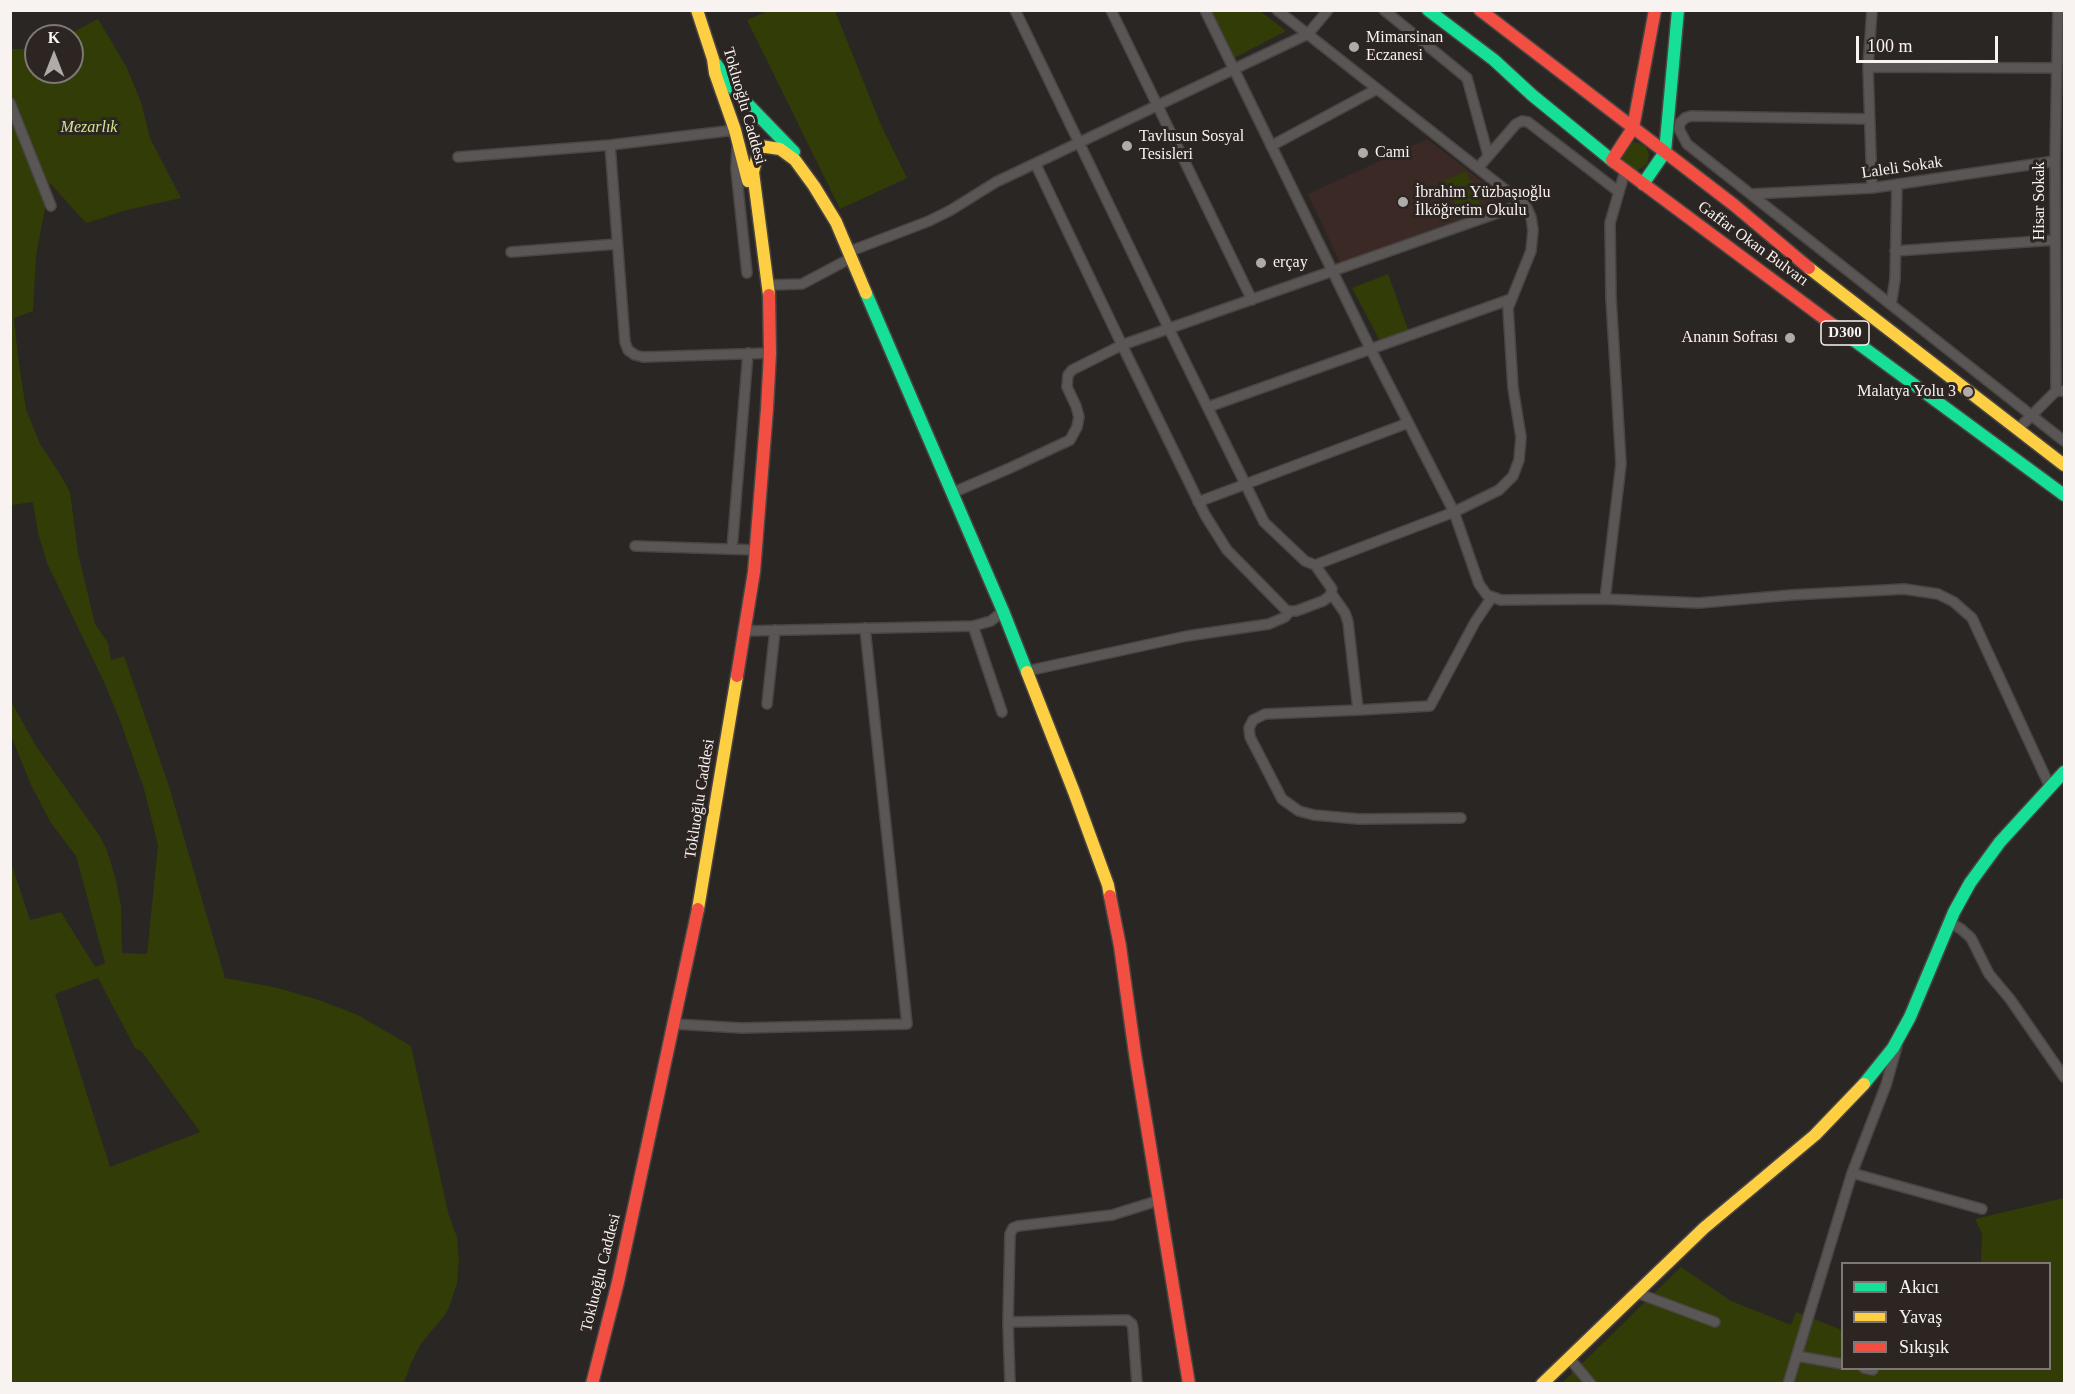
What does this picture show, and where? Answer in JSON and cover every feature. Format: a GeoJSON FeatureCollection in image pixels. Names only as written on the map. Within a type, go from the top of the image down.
{"type":"FeatureCollection","features":[{"type":"Feature","properties":{"kind":"main road","name":"Tokluoğlu Caddesi"},"geometry":{"type":"LineString","coordinates":[[697,10],[758,211]]}},
{"type":"Feature","properties":{"kind":"main road","name":"Gaffar Okan Bulvarı"},"geometry":{"type":"LineString","coordinates":[[1428,10],[1494,60],[1532,95],[1625,171],[2064,495]]}},
{"type":"Feature","properties":{"kind":"main road","name":"Gaffar Okan Bulvarı"},"geometry":{"type":"LineString","coordinates":[[1480,10],[1734,205],[1834,290],[2064,465]]}},
{"type":"Feature","properties":{"kind":"main road"},"geometry":{"type":"LineString","coordinates":[[1612,160],[1633,128],[1655,10]]}},
{"type":"Feature","properties":{"kind":"main road"},"geometry":{"type":"LineString","coordinates":[[1643,184],[1665,152],[1678,10]]}},
{"type":"Feature","properties":{"kind":"main road"},"geometry":{"type":"LineString","coordinates":[[713,59],[735,91],[797,156],[836,222],[1003,611],[1108,885],[1120,946],[1135,1054],[1189,1383]]}},
{"type":"Feature","properties":{"kind":"main road"},"geometry":{"type":"LineString","coordinates":[[735,130],[745,118],[765,123]]}},
{"type":"Feature","properties":{"kind":"main road"},"geometry":{"type":"LineString","coordinates":[[760,146],[766,139],[765,123]]}},
{"type":"Feature","properties":{"kind":"main road"},"geometry":{"type":"LineString","coordinates":[[739,143],[780,149],[803,169]]}},
{"type":"Feature","properties":{"kind":"main road","name":"Tokluoğlu Caddesi"},"geometry":{"type":"LineString","coordinates":[[592,1383],[618,1282],[700,897],[757,550],[770,353],[769,285],[753,167],[760,146]]}},
{"type":"Feature","properties":{"kind":"main road"},"geometry":{"type":"LineString","coordinates":[[1542,1383],[1704,1228],[1834,1118],[1866,1082],[1898,1039],[1914,1009],[1949,922],[1965,890],[1989,855],[2064,772]]}},
{"type":"Feature","properties":{"kind":"street"},"geometry":{"type":"LineString","coordinates":[[1016,10],[1264,522],[1305,561],[1315,565],[1345,613],[1358,710]]}},
{"type":"Feature","properties":{"kind":"street"},"geometry":{"type":"LineString","coordinates":[[1111,10],[1252,300]]}},
{"type":"Feature","properties":{"kind":"street"},"geometry":{"type":"LineString","coordinates":[[1205,10],[1371,350],[1455,513],[1479,584],[1487,595],[1501,600],[1605,599],[1709,602],[1791,595],[1904,590],[1928,592],[1947,598],[1972,618],[2050,787]]}},
{"type":"Feature","properties":{"kind":"street"},"geometry":{"type":"LineString","coordinates":[[1277,10],[1523,204],[1531,217],[1533,237],[1528,258],[1508,308],[1513,380],[1521,437],[1518,464],[1509,481],[1499,490],[1455,513],[1315,565]]}},
{"type":"Feature","properties":{"kind":"street"},"geometry":{"type":"LineString","coordinates":[[769,285],[802,284],[850,255],[951,210],[996,182],[1308,34],[1328,10]]}},
{"type":"Feature","properties":{"kind":"street"},"geometry":{"type":"LineString","coordinates":[[1384,10],[1467,78],[1488,155]]}},
{"type":"Feature","properties":{"kind":"street"},"geometry":{"type":"LineString","coordinates":[[1872,10],[1868,67],[1872,188]]}},
{"type":"Feature","properties":{"kind":"street","name":"Hisar Sokak"},"geometry":{"type":"LineString","coordinates":[[2058,10],[2057,68],[2060,134],[2055,161],[2055,240],[2060,391]]}},
{"type":"Feature","properties":{"kind":"street"},"geometry":{"type":"LineString","coordinates":[[1868,67],[2057,68]]}},
{"type":"Feature","properties":{"kind":"street"},"geometry":{"type":"LineString","coordinates":[[1271,146],[1377,89]]}},
{"type":"Feature","properties":{"kind":"street"},"geometry":{"type":"LineString","coordinates":[[10,103],[51,206]]}},
{"type":"Feature","properties":{"kind":"street"},"geometry":{"type":"LineString","coordinates":[[1869,119],[1697,116],[1685,118],[1680,123],[1680,129],[1687,144],[2064,441]]}},
{"type":"Feature","properties":{"kind":"street"},"geometry":{"type":"LineString","coordinates":[[1478,168],[1516,124],[1522,121],[1528,122],[1618,192]]}},
{"type":"Feature","properties":{"kind":"street"},"geometry":{"type":"LineString","coordinates":[[459,157],[610,145],[735,130]]}},
{"type":"Feature","properties":{"kind":"street"},"geometry":{"type":"LineString","coordinates":[[739,143],[735,151],[736,169],[747,273]]}},
{"type":"Feature","properties":{"kind":"street"},"geometry":{"type":"LineString","coordinates":[[610,145],[625,342],[631,353],[643,357],[770,353]]}},
{"type":"Feature","properties":{"kind":"street","name":"Laleli Sokak"},"geometry":{"type":"LineString","coordinates":[[1752,194],[1872,188],[2055,161]]}},
{"type":"Feature","properties":{"kind":"street"},"geometry":{"type":"LineString","coordinates":[[1036,165],[1198,502],[1227,550],[1286,610],[1296,611],[1326,600],[1331,593]]}},
{"type":"Feature","properties":{"kind":"street"},"geometry":{"type":"LineString","coordinates":[[1605,599],[1621,464],[1611,298],[1610,223],[1625,171]]}},
{"type":"Feature","properties":{"kind":"street"},"geometry":{"type":"LineString","coordinates":[[1891,305],[1895,279],[1897,184]]}},
{"type":"Feature","properties":{"kind":"street"},"geometry":{"type":"LineString","coordinates":[[952,493],[1070,440],[1077,427],[1078,417],[1076,406],[1067,387],[1068,375],[1072,370],[1122,345],[1523,204]]}},
{"type":"Feature","properties":{"kind":"street"},"geometry":{"type":"LineString","coordinates":[[1895,251],[2055,240]]}},
{"type":"Feature","properties":{"kind":"street"},"geometry":{"type":"LineString","coordinates":[[511,252],[618,244]]}},
{"type":"Feature","properties":{"kind":"street"},"geometry":{"type":"LineString","coordinates":[[1208,407],[1511,299]]}},
{"type":"Feature","properties":{"kind":"street"},"geometry":{"type":"LineString","coordinates":[[732,549],[748,353]]}},
{"type":"Feature","properties":{"kind":"street"},"geometry":{"type":"LineString","coordinates":[[2018,429],[2060,391]]}},
{"type":"Feature","properties":{"kind":"street"},"geometry":{"type":"LineString","coordinates":[[1198,502],[1408,423]]}},
{"type":"Feature","properties":{"kind":"street"},"geometry":{"type":"LineString","coordinates":[[635,546],[757,550]]}},
{"type":"Feature","properties":{"kind":"street"},"geometry":{"type":"LineString","coordinates":[[1461,818],[1359,819],[1314,815],[1299,811],[1282,799],[1250,737],[1249,728],[1253,720],[1265,714],[1430,706],[1475,622],[1492,597]]}},
{"type":"Feature","properties":{"kind":"street"},"geometry":{"type":"LineString","coordinates":[[745,631],[973,626],[991,621],[1003,611]]}},
{"type":"Feature","properties":{"kind":"street"},"geometry":{"type":"LineString","coordinates":[[1027,671],[1187,636],[1269,624],[1285,617],[1290,611]]}},
{"type":"Feature","properties":{"kind":"street"},"geometry":{"type":"LineString","coordinates":[[973,626],[1002,712]]}},
{"type":"Feature","properties":{"kind":"street"},"geometry":{"type":"LineString","coordinates":[[674,1024],[742,1028],[907,1024],[865,628]]}},
{"type":"Feature","properties":{"kind":"street"},"geometry":{"type":"LineString","coordinates":[[767,704],[775,630]]}},
{"type":"Feature","properties":{"kind":"street"},"geometry":{"type":"LineString","coordinates":[[1949,922],[1971,938],[1989,974],[2010,999],[2064,1077]]}},
{"type":"Feature","properties":{"kind":"street"},"geometry":{"type":"LineString","coordinates":[[1788,1383],[1852,1173],[1886,1085],[1898,1039]]}},
{"type":"Feature","properties":{"kind":"street"},"geometry":{"type":"LineString","coordinates":[[1852,1173],[1982,1209]]}},
{"type":"Feature","properties":{"kind":"street"},"geometry":{"type":"LineString","coordinates":[[1010,1383],[1008,1322],[1012,1228],[1112,1215],[1160,1200]]}},
{"type":"Feature","properties":{"kind":"street"},"geometry":{"type":"LineString","coordinates":[[1636,1293],[1714,1322]]}},
{"type":"Feature","properties":{"kind":"street"},"geometry":{"type":"LineString","coordinates":[[1008,1322],[1127,1320],[1132,1324],[1133,1329],[1137,1383]]}},
{"type":"Feature","properties":{"kind":"street"},"geometry":{"type":"LineString","coordinates":[[1797,1356],[1841,1364]]}},
{"type":"Feature","properties":{"kind":"street"},"geometry":{"type":"LineString","coordinates":[[1569,1358],[1591,1383]]}},
{"type":"Feature","properties":{"kind":"shaded area","name":"İbrahim Yüzbaşıoğlu İlköğretim Okulu"},"geometry":{"type":"Polygon","coordinates":[[[1427,139],[1491,188],[1498,210],[1341,265],[1308,194],[1427,139]]]}},
{"type":"Feature","properties":{"kind":"green space"},"geometry":{"type":"Polygon","coordinates":[[[770,10],[835,11],[881,125],[907,178],[840,209],[747,20],[770,10]]]}},
{"type":"Feature","properties":{"kind":"green space"},"geometry":{"type":"Polygon","coordinates":[[[1211,11],[1260,11],[1286,31],[1234,58],[1211,11]]]}},
{"type":"Feature","properties":{"kind":"green space","name":"Mezarlık"},"geometry":{"type":"Polygon","coordinates":[[[98,19],[127,68],[141,102],[150,138],[181,198],[127,210],[86,223],[50,183],[36,256],[33,311],[14,318],[26,409],[40,444],[70,492],[78,553],[95,624],[108,643],[111,660],[124,656],[168,783],[225,978],[278,988],[319,1000],[358,1015],[411,1046],[449,1216],[457,1237],[459,1260],[457,1283],[450,1305],[445,1315],[422,1342],[404,1383],[11,1383],[10,860],[30,920],[61,912],[95,967],[105,963],[76,856],[51,823],[31,785],[11,736],[11,701],[36,746],[106,848],[121,906],[122,953],[147,954],[158,845],[144,789],[121,723],[47,563],[38,533],[33,502],[11,505],[11,49],[24,49],[24,84],[84,84],[84,26],[98,19]],[[98,978],[55,994],[110,1167],[200,1132],[142,1052],[135,1048],[98,978]]]}},
{"type":"Feature","properties":{"kind":"green space"},"geometry":{"type":"Polygon","coordinates":[[[1634,142],[1646,147],[1649,155],[1647,164],[1636,171],[1624,167],[1621,152],[1634,142]]]}},
{"type":"Feature","properties":{"kind":"green space"},"geometry":{"type":"Polygon","coordinates":[[[1466,171],[1483,209],[1461,218],[1444,181],[1466,171]]]}},
{"type":"Feature","properties":{"kind":"green space"},"geometry":{"type":"Polygon","coordinates":[[[1388,274],[1412,340],[1385,350],[1352,288],[1388,274]]]}},
{"type":"Feature","properties":{"kind":"green space"},"geometry":{"type":"Polygon","coordinates":[[[2064,1198],[2064,1383],[1561,1384],[1681,1267],[1731,1301],[1791,1325],[1796,1312],[1841,1330],[1841,1370],[2051,1370],[2051,1262],[1981,1262],[1982,1233],[1975,1219],[2064,1198]]]}},
{"type":"Feature","properties":{"kind":"traffic: fast"},"geometry":{"type":"LineString","coordinates":[[1428,10],[1494,60],[1532,95],[1614,162]]}},
{"type":"Feature","properties":{"kind":"traffic: fast"},"geometry":{"type":"LineString","coordinates":[[1643,184],[1665,152],[1678,10]]}},
{"type":"Feature","properties":{"kind":"traffic: fast"},"geometry":{"type":"LineString","coordinates":[[716,64],[735,91],[794,152]]}},
{"type":"Feature","properties":{"kind":"traffic: fast"},"geometry":{"type":"LineString","coordinates":[[866,293],[1027,672]]}},
{"type":"Feature","properties":{"kind":"traffic: fast"},"geometry":{"type":"LineString","coordinates":[[1833,325],[2064,495]]}},
{"type":"Feature","properties":{"kind":"traffic: fast"},"geometry":{"type":"LineString","coordinates":[[1864,1084],[1893,1048],[1910,1017],[1954,912],[1970,883],[2000,842],[2064,772]]}},
{"type":"Feature","properties":{"kind":"traffic: slow"},"geometry":{"type":"LineString","coordinates":[[697,10],[713,59],[715,73],[735,130],[748,181]]}},
{"type":"Feature","properties":{"kind":"traffic: slow"},"geometry":{"type":"LineString","coordinates":[[769,295],[753,172],[760,146],[780,149],[795,160],[814,186],[836,222],[866,293]]}},
{"type":"Feature","properties":{"kind":"traffic: slow"},"geometry":{"type":"LineString","coordinates":[[1809,268],[2064,465]]}},
{"type":"Feature","properties":{"kind":"traffic: slow"},"geometry":{"type":"LineString","coordinates":[[1027,672],[1074,792],[1110,896]]}},
{"type":"Feature","properties":{"kind":"traffic: slow"},"geometry":{"type":"LineString","coordinates":[[698,909],[737,676]]}},
{"type":"Feature","properties":{"kind":"traffic: slow"},"geometry":{"type":"LineString","coordinates":[[1542,1384],[1704,1228],[1815,1135],[1864,1084]]}},
{"type":"Feature","properties":{"kind":"traffic: jam"},"geometry":{"type":"LineString","coordinates":[[1480,10],[1734,205],[1809,268]]}},
{"type":"Feature","properties":{"kind":"traffic: jam"},"geometry":{"type":"LineString","coordinates":[[1612,160],[1633,128],[1655,10]]}},
{"type":"Feature","properties":{"kind":"traffic: jam"},"geometry":{"type":"LineString","coordinates":[[1614,162],[1833,325]]}},
{"type":"Feature","properties":{"kind":"traffic: jam"},"geometry":{"type":"LineString","coordinates":[[737,676],[754,572],[767,409],[770,353],[769,295]]}},
{"type":"Feature","properties":{"kind":"traffic: jam"},"geometry":{"type":"LineString","coordinates":[[1110,896],[1120,946],[1135,1054],[1189,1384]]}},
{"type":"Feature","properties":{"kind":"traffic: jam"},"geometry":{"type":"LineString","coordinates":[[592,1384],[618,1282],[698,909]]}},
{"type":"Feature","properties":{"kind":"place","name":"Mimarsinan Eczanesi"},"geometry":{"type":"Point","coordinates":[1354,47]}},
{"type":"Feature","properties":{"kind":"place","name":"Tavlusun Sosyal Tesisleri"},"geometry":{"type":"Point","coordinates":[1127,146]}},
{"type":"Feature","properties":{"kind":"place","name":"Cami"},"geometry":{"type":"Point","coordinates":[1363,153]}},
{"type":"Feature","properties":{"kind":"place","name":"İbrahim Yüzbaşıoğlu İlköğretim Okulu"},"geometry":{"type":"Point","coordinates":[1403,202]}},
{"type":"Feature","properties":{"kind":"place","name":"erçay"},"geometry":{"type":"Point","coordinates":[1261,263]}},
{"type":"Feature","properties":{"kind":"place","name":"Ananın Sofrası"},"geometry":{"type":"Point","coordinates":[1790,338]}},
{"type":"Feature","properties":{"kind":"place","name":"Malatya Yolu 3"},"geometry":{"type":"Point","coordinates":[1968,392]}}]}
